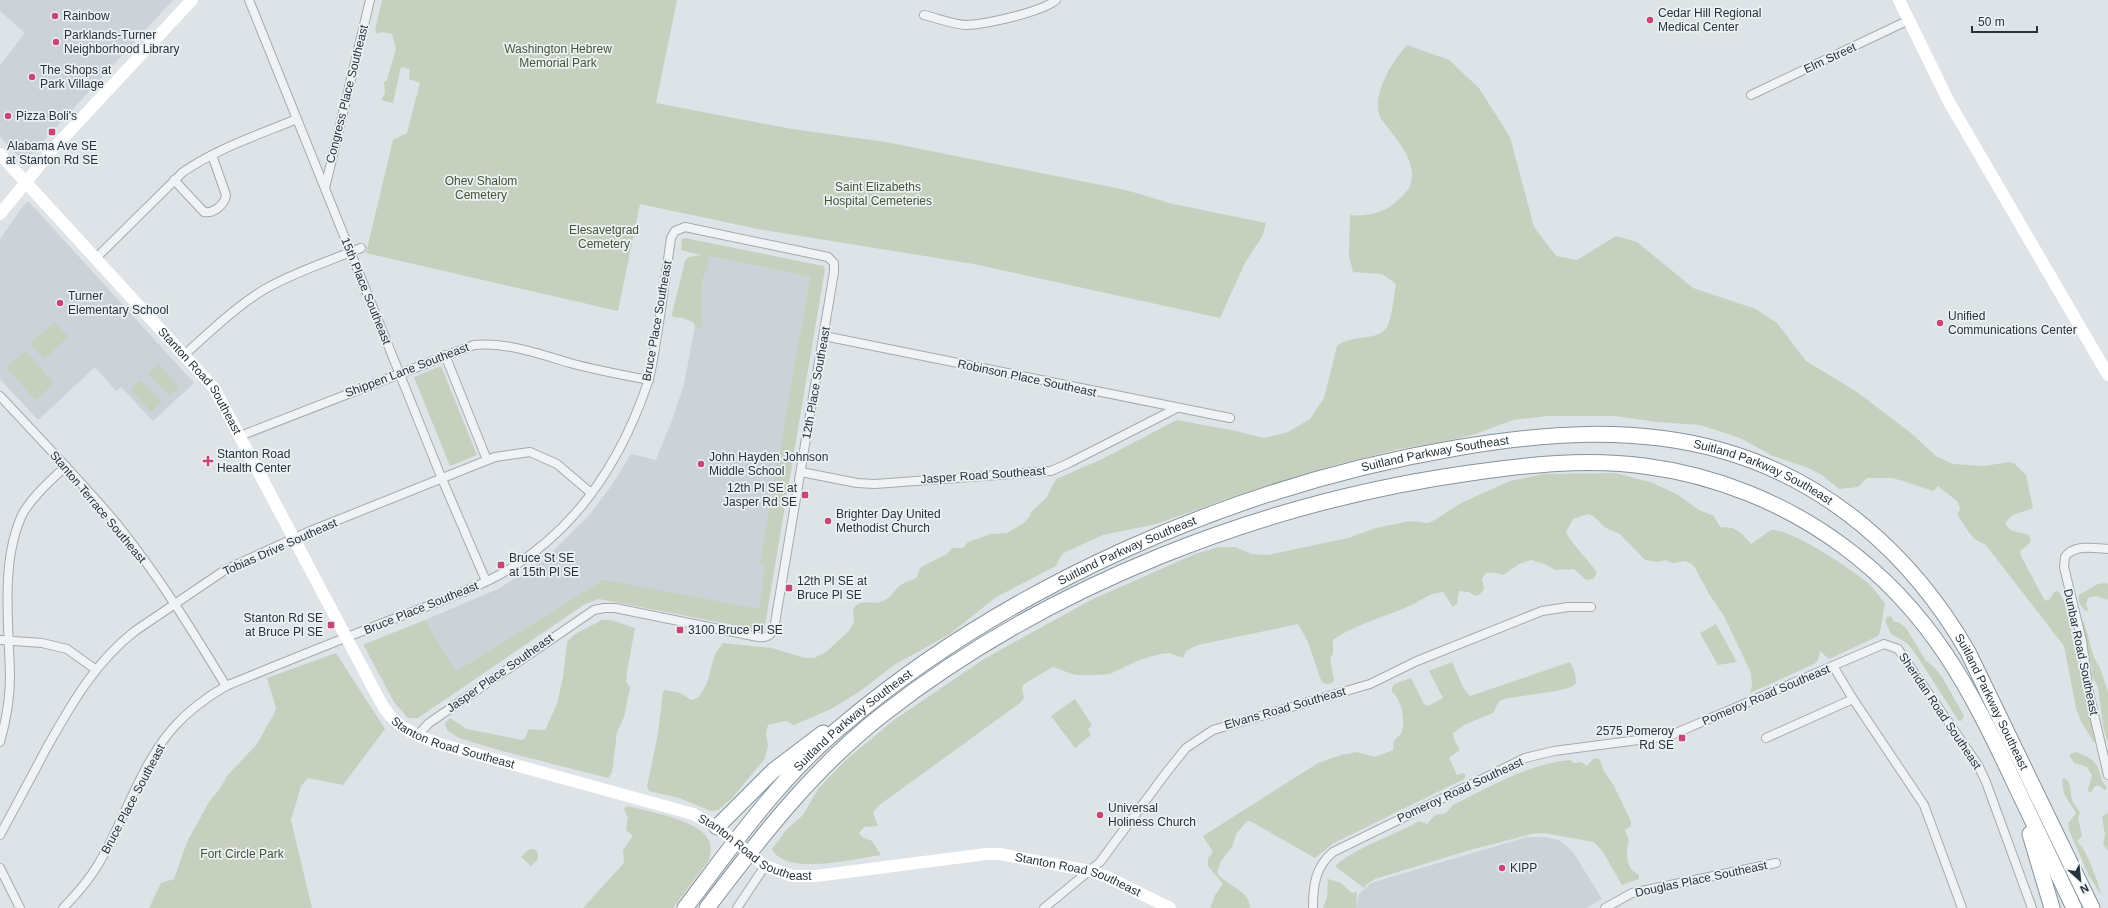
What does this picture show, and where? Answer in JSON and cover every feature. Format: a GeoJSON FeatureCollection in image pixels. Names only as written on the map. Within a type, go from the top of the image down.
{"type":"FeatureCollection","features":[{"type":"Feature","properties":{"kind":"highway","name":"Suitland Parkway Southeast"},"geometry":{"type":"LineString","coordinates":[[685,908],[735,842],[789,776],[824,741],[868,704],[977,629],[1059,583],[1150,539],[1250,500],[1362,468],[1477,445],[1583,434],[1652,436],[1723,451],[1787,476],[1845,511],[1884,543],[1905,564],[1944,612],[1968,652],[2092,908]]}},
{"type":"Feature","properties":{"kind":"highway","name":"Suitland Parkway Southeast"},"geometry":{"type":"LineString","coordinates":[[707,908],[748,853],[811,779],[837,753],[881,716],[980,648],[1035,617],[1100,584],[1204,540],[1270,517],[1323,502],[1428,479],[1548,464],[1622,464],[1686,474],[1748,493],[1789,512],[1831,537],[1881,576],[1934,635],[1968,688],[2074,908]]}},
{"type":"Feature","properties":{"kind":"highway"},"geometry":{"type":"LineString","coordinates":[[717,827],[764,779],[794,753],[868,704]]}},
{"type":"Feature","properties":{"kind":"highway"},"geometry":{"type":"LineString","coordinates":[[2011,776],[2052,908]]}},
{"type":"Feature","properties":{"kind":"highway"},"geometry":{"type":"LineString","coordinates":[[2066,852],[2101,908]]}},
{"type":"Feature","properties":{"kind":"street"},"geometry":{"type":"LineString","coordinates":[[0,214],[53,149],[192,0]]}},
{"type":"Feature","properties":{"kind":"street","name":"15th Place Southeast"},"geometry":{"type":"LineString","coordinates":[[249,0],[442,479],[486,581]]}},
{"type":"Feature","properties":{"kind":"street","name":"Congress Place Southeast"},"geometry":{"type":"LineString","coordinates":[[324,188],[370,0]]}},
{"type":"Feature","properties":{"kind":"street"},"geometry":{"type":"LineString","coordinates":[[924,15],[965,25],[999,20],[1056,0]]}},
{"type":"Feature","properties":{"kind":"street"},"geometry":{"type":"LineString","coordinates":[[1899,0],[1958,119],[2108,375]]}},
{"type":"Feature","properties":{"kind":"street","name":"Elm Street"},"geometry":{"type":"LineString","coordinates":[[1751,95],[1909,20]]}},
{"type":"Feature","properties":{"kind":"street"},"geometry":{"type":"LineString","coordinates":[[95,259],[174,180],[198,162],[297,119]]}},
{"type":"Feature","properties":{"kind":"street","name":"Stanton Road Southeast"},"geometry":{"type":"LineString","coordinates":[[0,154],[214,388],[388,714],[401,727],[417,736],[450,747],[683,810],[717,827],[765,866],[788,875],[816,876],[991,853],[1055,863],[1090,871],[1107,877],[1152,903],[1170,908]]}},
{"type":"Feature","properties":{"kind":"street"},"geometry":{"type":"LineString","coordinates":[[174,180],[204,212],[210,212],[222,205],[226,195],[212,155]]}},
{"type":"Feature","properties":{"kind":"street","name":"12th Place Southeast"},"geometry":{"type":"LineString","coordinates":[[586,614],[604,608],[615,608],[758,637],[767,637],[774,629],[824,336],[834,272],[832,261],[824,255],[684,227],[677,229]]}},
{"type":"Feature","properties":{"kind":"street","name":"Bruce Place Southeast"},"geometry":{"type":"LineString","coordinates":[[63,908],[80,890],[99,863],[158,750],[173,728],[206,698],[226,686],[486,581],[535,551],[560,528],[592,493],[605,475],[624,441],[649,380],[659,328],[671,238],[677,229]]}},
{"type":"Feature","properties":{"kind":"street"},"geometry":{"type":"LineString","coordinates":[[184,355],[211,330],[247,301],[265,290],[361,248]]}},
{"type":"Feature","properties":{"kind":"street","name":"Robinson Place Southeast"},"geometry":{"type":"LineString","coordinates":[[824,336],[1230,418]]}},
{"type":"Feature","properties":{"kind":"street","name":"Shippen Lane Southeast"},"geometry":{"type":"LineString","coordinates":[[240,436],[399,372],[474,345],[489,343],[506,346],[596,370],[649,380]]}},
{"type":"Feature","properties":{"kind":"street"},"geometry":{"type":"LineString","coordinates":[[445,355],[487,460]]}},
{"type":"Feature","properties":{"kind":"street","name":"Stanton Terrace Southeast"},"geometry":{"type":"LineString","coordinates":[[0,396],[66,466],[117,525],[175,603],[226,686]]}},
{"type":"Feature","properties":{"kind":"street","name":"Jasper Road Southeast"},"geometry":{"type":"LineString","coordinates":[[801,472],[857,483],[875,484],[1050,471],[1070,463],[1177,408]]}},
{"type":"Feature","properties":{"kind":"street","name":"Tobias Drive Southeast"},"geometry":{"type":"LineString","coordinates":[[0,835],[73,701],[95,669],[121,641],[225,570],[294,538],[487,460],[509,454],[530,452],[557,464],[592,493]]}},
{"type":"Feature","properties":{"kind":"street"},"geometry":{"type":"LineString","coordinates":[[0,742],[6,721],[10,678],[4,640],[6,561],[10,539],[22,514],[34,498],[66,466]]}},
{"type":"Feature","properties":{"kind":"street","name":"Dunbar Road Southeast"},"geometry":{"type":"LineString","coordinates":[[2108,549],[2084,548],[2071,551],[2065,557],[2065,575],[2082,641],[2089,693],[2108,775]]}},
{"type":"Feature","properties":{"kind":"street","name":"Elvans Road Southeast"},"geometry":{"type":"LineString","coordinates":[[1044,908],[1100,862],[1186,748],[1213,730],[1370,684],[1417,661],[1542,611],[1568,607],[1591,607]]}},
{"type":"Feature","properties":{"kind":"street","name":"Jasper Place Southeast"},"geometry":{"type":"LineString","coordinates":[[417,736],[429,723],[586,614]]}},
{"type":"Feature","properties":{"kind":"street"},"geometry":{"type":"LineString","coordinates":[[4,640],[42,643],[67,648],[95,669]]}},
{"type":"Feature","properties":{"kind":"street","name":"Pomeroy Road Southeast"},"geometry":{"type":"LineString","coordinates":[[1313,908],[1313,889],[1316,876],[1322,864],[1333,852],[1506,766],[1545,753],[1669,736],[1884,644],[1898,649]]}},
{"type":"Feature","properties":{"kind":"street","name":"Sheridan Road Southeast"},"geometry":{"type":"LineString","coordinates":[[1898,649],[1982,773],[2032,908]]}},
{"type":"Feature","properties":{"kind":"street"},"geometry":{"type":"LineString","coordinates":[[1833,666],[1853,699],[1924,805],[1962,908]]}},
{"type":"Feature","properties":{"kind":"street"},"geometry":{"type":"LineString","coordinates":[[1766,738],[1853,699]]}},
{"type":"Feature","properties":{"kind":"street","name":"Douglas Place Southeast"},"geometry":{"type":"LineString","coordinates":[[1605,908],[1632,893],[1776,862]]}},
{"type":"Feature","properties":{"kind":"street"},"geometry":{"type":"LineString","coordinates":[[738,908],[765,866]]}},
{"type":"Feature","properties":{"kind":"street"},"geometry":{"type":"LineString","coordinates":[[0,868],[20,908]]}},
{"type":"Feature","properties":{"kind":"shaded area"},"geometry":{"type":"Polygon","coordinates":[[[0,0],[173,0],[26,160],[21,159],[0,137],[0,65],[25,33],[0,11],[0,0]]]}},
{"type":"Feature","properties":{"kind":"shaded area","name":"Turner Elementary School"},"geometry":{"type":"Polygon","coordinates":[[[26,202],[29,202],[194,383],[153,421],[121,387],[116,391],[95,367],[38,420],[0,379],[0,239],[26,202]]]}},
{"type":"Feature","properties":{"kind":"shaded area","name":"John Hayden Johnson Middle School"},"geometry":{"type":"Polygon","coordinates":[[[708,256],[810,277],[761,564],[765,565],[759,610],[601,579],[598,583],[456,671],[425,620],[498,589],[550,554],[591,513],[612,485],[631,454],[656,460],[684,385],[708,256]]]}},
{"type":"Feature","properties":{"kind":"shaded area","name":"KIPP"},"geometry":{"type":"Polygon","coordinates":[[[1527,837],[1545,837],[1559,840],[1573,852],[1602,899],[1586,908],[1356,908],[1359,894],[1371,883],[1527,837]]]}},
{"type":"Feature","properties":{"kind":"green space"},"geometry":{"type":"Polygon","coordinates":[[[382,0],[677,0],[656,103],[792,129],[886,142],[1126,190],[1173,204],[1266,223],[1263,235],[1245,263],[1220,318],[974,264],[758,229],[640,204],[618,311],[366,253],[393,140],[407,133],[420,83],[409,79],[410,69],[401,67],[393,103],[381,100],[385,93],[384,82],[387,80],[396,49],[392,34],[382,32],[377,34],[375,30],[382,0]]]}},
{"type":"Feature","properties":{"kind":"green space"},"geometry":{"type":"Polygon","coordinates":[[[1407,45],[1449,60],[1479,88],[1510,137],[1534,227],[1556,256],[1577,260],[1616,236],[1637,242],[1693,288],[1756,309],[1777,323],[1806,361],[1857,392],[1911,433],[1936,456],[1953,464],[1984,466],[2009,462],[2014,463],[2026,475],[2033,508],[2013,515],[2005,523],[2010,530],[2029,535],[2031,542],[2020,551],[2021,556],[2045,601],[2050,599],[2054,592],[2058,591],[2065,603],[2096,742],[2094,743],[2081,721],[2076,708],[2064,646],[1985,544],[1972,536],[1969,532],[1957,514],[1960,510],[1958,502],[1938,486],[1933,491],[1893,478],[1867,478],[1858,487],[1839,489],[1822,475],[1806,467],[1773,456],[1740,438],[1700,425],[1657,422],[1615,416],[1548,416],[1513,420],[1475,434],[1438,443],[1399,449],[1335,465],[1238,495],[1156,524],[1103,535],[1062,554],[1056,566],[996,597],[950,634],[894,665],[859,692],[831,709],[794,725],[786,721],[768,725],[766,733],[768,746],[764,760],[730,800],[718,810],[711,811],[679,798],[649,791],[647,786],[658,734],[663,692],[665,690],[680,693],[692,700],[699,697],[707,683],[715,654],[723,643],[772,648],[805,658],[814,658],[826,652],[849,631],[854,622],[853,611],[858,604],[884,601],[890,597],[899,586],[916,578],[921,567],[947,554],[952,548],[963,548],[968,542],[991,534],[1007,533],[1024,523],[1030,516],[1031,512],[1046,498],[1056,479],[1100,460],[1177,420],[1264,438],[1288,432],[1310,419],[1324,398],[1337,346],[1344,342],[1383,332],[1387,327],[1390,318],[1396,284],[1382,274],[1353,272],[1349,256],[1350,215],[1362,215],[1382,211],[1394,204],[1410,186],[1412,170],[1410,163],[1403,149],[1381,118],[1378,105],[1382,86],[1390,68],[1407,45]]]}},
{"type":"Feature","properties":{"kind":"green space"},"geometry":{"type":"Polygon","coordinates":[[[685,238],[823,266],[825,269],[764,631],[599,599],[585,604],[418,718],[408,718],[394,702],[364,646],[365,644],[425,620],[456,671],[598,583],[601,579],[759,609],[765,565],[760,564],[810,277],[708,256],[708,266],[701,292],[702,327],[697,328],[693,322],[683,318],[673,317],[672,314],[685,261],[689,257],[701,255],[681,250],[682,239],[685,238]]]}},
{"type":"Feature","properties":{"kind":"green space"},"geometry":{"type":"Polygon","coordinates":[[[55,322],[68,337],[44,359],[30,344],[55,322]]]}},
{"type":"Feature","properties":{"kind":"green space"},"geometry":{"type":"Polygon","coordinates":[[[25,351],[54,383],[36,400],[6,368],[25,351]]]}},
{"type":"Feature","properties":{"kind":"green space"},"geometry":{"type":"Polygon","coordinates":[[[158,364],[179,387],[169,396],[148,373],[158,364]]]}},
{"type":"Feature","properties":{"kind":"green space"},"geometry":{"type":"Polygon","coordinates":[[[441,366],[477,455],[450,466],[414,377],[441,366]]]}},
{"type":"Feature","properties":{"kind":"green space"},"geometry":{"type":"Polygon","coordinates":[[[141,380],[162,402],[151,412],[130,389],[141,380]]]}},
{"type":"Feature","properties":{"kind":"green space"},"geometry":{"type":"Polygon","coordinates":[[[1616,473],[1653,483],[1678,495],[1699,510],[1714,516],[1720,527],[1733,528],[1742,534],[1751,544],[1771,530],[1780,531],[1806,542],[1820,550],[1867,582],[1885,603],[1878,636],[1829,659],[1820,651],[1818,660],[1814,664],[1750,693],[1752,686],[1751,673],[1724,616],[1709,594],[1694,566],[1686,561],[1673,563],[1665,560],[1658,562],[1645,560],[1620,534],[1606,528],[1593,516],[1588,514],[1573,519],[1566,532],[1597,573],[1593,579],[1586,580],[1574,569],[1555,570],[1545,564],[1531,560],[1519,564],[1503,575],[1497,573],[1486,573],[1482,579],[1484,589],[1480,594],[1475,596],[1469,592],[1459,591],[1457,603],[1453,607],[1443,592],[1438,593],[1412,605],[1359,625],[1341,634],[1333,640],[1333,654],[1330,658],[1334,681],[1330,684],[1323,683],[1321,680],[1308,642],[1298,624],[1198,645],[1186,651],[1183,658],[1169,653],[1160,654],[1139,660],[1110,674],[1075,675],[1053,667],[1024,684],[1022,688],[1024,698],[1020,703],[878,806],[873,813],[878,826],[864,827],[859,833],[862,837],[872,841],[881,855],[839,862],[806,864],[791,862],[780,857],[772,849],[787,829],[803,815],[818,789],[846,760],[894,720],[984,659],[1091,600],[1195,554],[1219,547],[1235,547],[1252,554],[1268,555],[1348,538],[1376,528],[1410,521],[1428,523],[1461,503],[1510,481],[1544,474],[1616,473]]]}},
{"type":"Feature","properties":{"kind":"green space"},"geometry":{"type":"Polygon","coordinates":[[[2098,584],[2108,584],[2108,600],[2096,596],[2088,598],[2086,605],[2089,610],[2086,611],[2080,604],[2079,595],[2098,584]]]}},
{"type":"Feature","properties":{"kind":"green space"},"geometry":{"type":"Polygon","coordinates":[[[1891,616],[1894,622],[1898,622],[1906,628],[1926,661],[1933,666],[1942,677],[1963,714],[1964,717],[1961,721],[1958,720],[1907,643],[1891,634],[1885,621],[1887,617],[1891,616]]]}},
{"type":"Feature","properties":{"kind":"green space"},"geometry":{"type":"Polygon","coordinates":[[[602,620],[611,620],[635,628],[626,681],[630,688],[624,717],[617,732],[612,773],[608,778],[502,751],[459,738],[447,730],[445,723],[450,718],[467,729],[522,740],[525,738],[529,729],[545,730],[557,704],[563,677],[567,642],[575,634],[602,620]]]}},
{"type":"Feature","properties":{"kind":"green space"},"geometry":{"type":"Polygon","coordinates":[[[2081,620],[2084,622],[2094,658],[2100,668],[2108,692],[2108,743],[2104,731],[2098,687],[2092,676],[2092,667],[2084,647],[2080,625],[2081,620]]]}},
{"type":"Feature","properties":{"kind":"green space"},"geometry":{"type":"Polygon","coordinates":[[[1716,624],[1737,662],[1718,665],[1700,633],[1716,624]]]}},
{"type":"Feature","properties":{"kind":"green space","name":"Fort Circle Park"},"geometry":{"type":"Polygon","coordinates":[[[336,653],[385,729],[343,785],[308,778],[301,786],[291,820],[312,908],[149,908],[161,883],[174,879],[187,842],[209,802],[221,787],[227,776],[257,744],[275,712],[276,708],[267,678],[336,653]]]}},
{"type":"Feature","properties":{"kind":"green space"},"geometry":{"type":"Polygon","coordinates":[[[1452,662],[1463,687],[1470,696],[1570,662],[1575,673],[1576,683],[1571,687],[1552,692],[1499,701],[1493,713],[1464,725],[1453,733],[1454,739],[1460,750],[1449,758],[1457,775],[1464,773],[1466,776],[1464,779],[1334,843],[1315,858],[1250,821],[1247,821],[1236,834],[1232,847],[1221,861],[1217,872],[1220,877],[1246,896],[1250,908],[1210,908],[1215,895],[1223,884],[1208,866],[1208,858],[1213,852],[1203,836],[1318,763],[1341,755],[1357,752],[1375,757],[1393,750],[1394,741],[1401,734],[1403,724],[1401,705],[1392,692],[1394,684],[1411,678],[1424,704],[1428,706],[1443,698],[1429,671],[1452,662]]]}},
{"type":"Feature","properties":{"kind":"green space"},"geometry":{"type":"Polygon","coordinates":[[[1075,699],[1092,725],[1088,729],[1091,735],[1075,748],[1051,716],[1075,699]]]}},
{"type":"Feature","properties":{"kind":"green space"},"geometry":{"type":"Polygon","coordinates":[[[2076,752],[2087,757],[2096,764],[2102,780],[2107,788],[2105,790],[2098,785],[2094,787],[2091,793],[2089,792],[2088,789],[2092,776],[2087,767],[2074,763],[2069,755],[2076,752]]]}},
{"type":"Feature","properties":{"kind":"green space"},"geometry":{"type":"Polygon","coordinates":[[[1597,758],[1600,760],[1604,771],[1614,786],[1631,821],[1631,826],[1625,830],[1629,840],[1627,859],[1631,869],[1639,875],[1639,879],[1622,885],[1603,852],[1594,842],[1544,833],[1532,834],[1470,850],[1375,879],[1364,888],[1336,867],[1336,865],[1355,852],[1419,821],[1427,824],[1435,815],[1446,813],[1453,805],[1510,777],[1554,762],[1570,760],[1574,763],[1581,762],[1587,766],[1593,759],[1597,758]]]}},
{"type":"Feature","properties":{"kind":"green space"},"geometry":{"type":"Polygon","coordinates":[[[2064,778],[2068,782],[2072,800],[2080,812],[2078,818],[2082,836],[2078,840],[2079,844],[2089,860],[2101,895],[2088,874],[2069,830],[2068,824],[2076,813],[2064,794],[2062,780],[2064,778]]]}},
{"type":"Feature","properties":{"kind":"green space"},"geometry":{"type":"Polygon","coordinates":[[[627,806],[671,817],[683,822],[702,832],[709,841],[711,849],[709,860],[673,908],[583,908],[624,863],[623,850],[633,836],[626,830],[628,817],[624,809],[627,806]]]}},
{"type":"Feature","properties":{"kind":"green space"},"geometry":{"type":"Polygon","coordinates":[[[2107,813],[2108,851],[2103,844],[2105,834],[2102,817],[2107,813]]]}},
{"type":"Feature","properties":{"kind":"green space"},"geometry":{"type":"Polygon","coordinates":[[[534,849],[538,853],[538,859],[531,866],[521,857],[528,850],[534,849]]]}},
{"type":"Feature","properties":{"kind":"green space"},"geometry":{"type":"Polygon","coordinates":[[[1328,879],[1341,883],[1352,893],[1357,892],[1356,908],[1323,908],[1327,897],[1328,879]]]}},
{"type":"Feature","properties":{"kind":"place","name":"Rainbow"},"geometry":{"type":"Point","coordinates":[55,16]}},
{"type":"Feature","properties":{"kind":"place","name":"Cedar Hill Regional Medical Center"},"geometry":{"type":"Point","coordinates":[1650,20]}},
{"type":"Feature","properties":{"kind":"place","name":"Parklands-Turner Neighborhood Library"},"geometry":{"type":"Point","coordinates":[56,42]}},
{"type":"Feature","properties":{"kind":"place","name":"The Shops at Park Village"},"geometry":{"type":"Point","coordinates":[32,77]}},
{"type":"Feature","properties":{"kind":"place","name":"Pizza Boli's"},"geometry":{"type":"Point","coordinates":[8,116]}},
{"type":"Feature","properties":{"kind":"place","name":"Alabama Ave SE at Stanton Rd SE"},"geometry":{"type":"Point","coordinates":[52,132]}},
{"type":"Feature","properties":{"kind":"place","name":"Turner Elementary School"},"geometry":{"type":"Point","coordinates":[60,303]}},
{"type":"Feature","properties":{"kind":"place","name":"Unified Communications Center"},"geometry":{"type":"Point","coordinates":[1940,323]}},
{"type":"Feature","properties":{"kind":"place","name":"Stanton Road Health Center"},"geometry":{"type":"Point","coordinates":[208,461]}},
{"type":"Feature","properties":{"kind":"place","name":"John Hayden Johnson Middle School"},"geometry":{"type":"Point","coordinates":[701,464]}},
{"type":"Feature","properties":{"kind":"place","name":"12th Pl SE at Jasper Rd SE"},"geometry":{"type":"Point","coordinates":[805,495]}},
{"type":"Feature","properties":{"kind":"place","name":"Brighter Day United Methodist Church"},"geometry":{"type":"Point","coordinates":[828,521]}},
{"type":"Feature","properties":{"kind":"place","name":"Bruce St SE at 15th Pl SE"},"geometry":{"type":"Point","coordinates":[501,565]}},
{"type":"Feature","properties":{"kind":"place","name":"12th Pl SE at Bruce Pl SE"},"geometry":{"type":"Point","coordinates":[789,588]}},
{"type":"Feature","properties":{"kind":"place","name":"Stanton Rd SE at Bruce Pl SE"},"geometry":{"type":"Point","coordinates":[331,625]}},
{"type":"Feature","properties":{"kind":"place","name":"3100 Bruce Pl SE"},"geometry":{"type":"Point","coordinates":[680,630]}},
{"type":"Feature","properties":{"kind":"place","name":"2575 Pomeroy Rd SE"},"geometry":{"type":"Point","coordinates":[1682,738]}},
{"type":"Feature","properties":{"kind":"place","name":"Universal Holiness Church"},"geometry":{"type":"Point","coordinates":[1100,815]}},
{"type":"Feature","properties":{"kind":"place","name":"KIPP"},"geometry":{"type":"Point","coordinates":[1502,868]}},
{"type":"Feature","properties":{"kind":"park label","name":"Washington Hebrew Memorial Park"},"geometry":{"type":"Point","coordinates":[558,56]}},
{"type":"Feature","properties":{"kind":"park label","name":"Ohev Shalom Cemetery"},"geometry":{"type":"Point","coordinates":[481,188]}},
{"type":"Feature","properties":{"kind":"park label","name":"Saint Elizabeths Hospital Cemeteries"},"geometry":{"type":"Point","coordinates":[878,194]}},
{"type":"Feature","properties":{"kind":"park label","name":"Elesavetgrad Cemetery"},"geometry":{"type":"Point","coordinates":[604,237]}}]}
